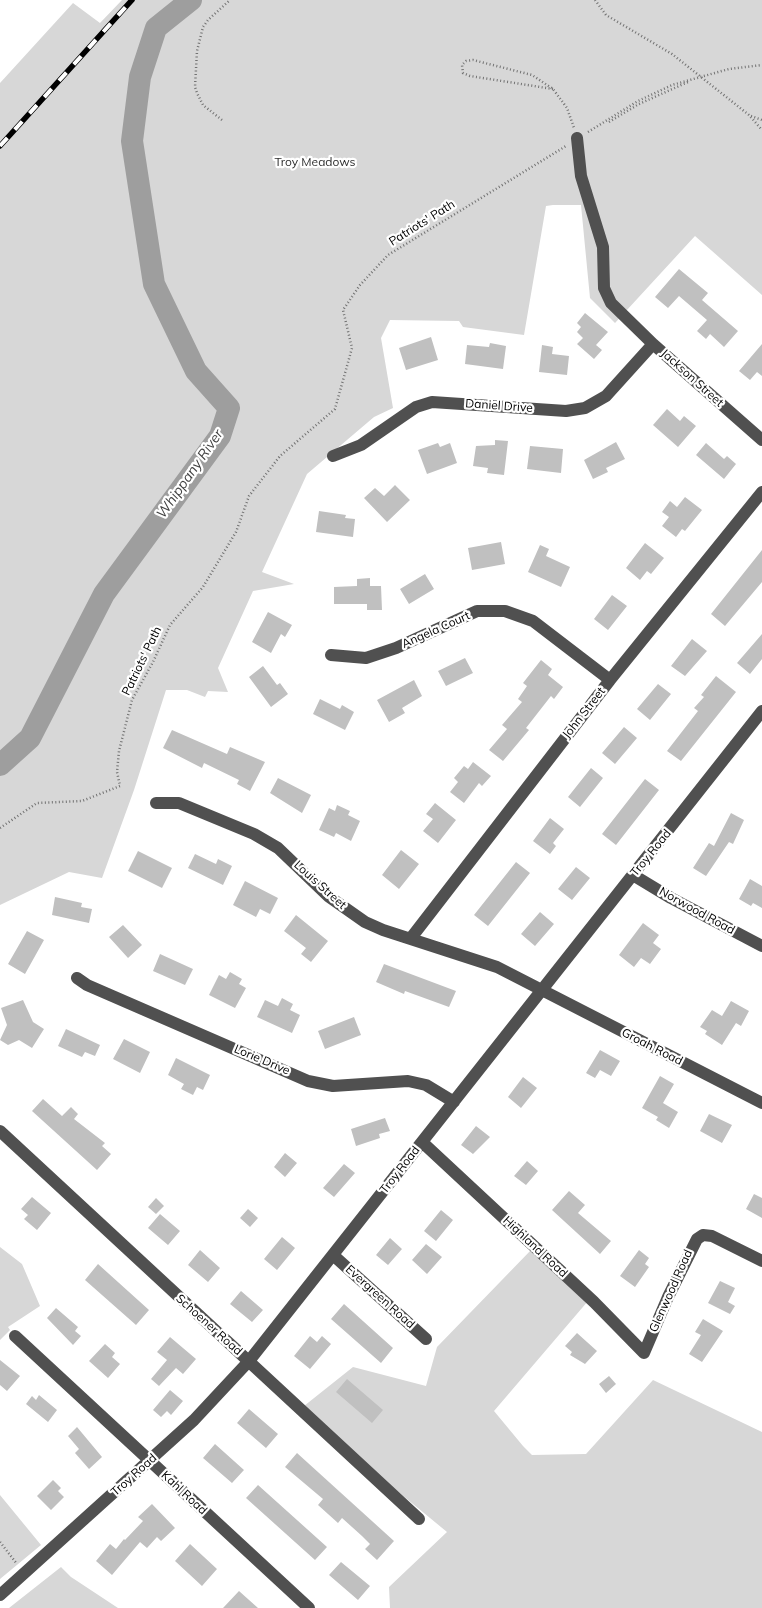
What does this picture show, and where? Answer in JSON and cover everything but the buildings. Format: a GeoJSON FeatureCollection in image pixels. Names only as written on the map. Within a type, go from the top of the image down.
{"type":"FeatureCollection","features":[{"type":"Feature","properties":{"kind":"street","name":"Jackson Street"},"geometry":{"type":"LineString","coordinates":[[577,138],[581,176],[603,247],[604,288],[612,303],[653,344],[762,440]]}},
{"type":"Feature","properties":{"kind":"street","name":"Daniel Drive"},"geometry":{"type":"LineString","coordinates":[[333,456],[361,445],[416,407],[432,402],[566,411],[585,408],[606,396],[653,344]]}},
{"type":"Feature","properties":{"kind":"street","name":"John Street"},"geometry":{"type":"LineString","coordinates":[[411,938],[610,680],[762,492]]}},
{"type":"Feature","properties":{"kind":"street","name":"Angela Court"},"geometry":{"type":"LineString","coordinates":[[330,655],[366,658],[396,648],[477,611],[505,610],[534,621],[610,680]]}},
{"type":"Feature","properties":{"kind":"street","name":"Troy Road"},"geometry":{"type":"LineString","coordinates":[[0,1595],[150,1462],[194,1420],[249,1361],[762,711]]}},
{"type":"Feature","properties":{"kind":"street","name":"Louis Street"},"geometry":{"type":"LineString","coordinates":[[156,803],[179,803],[254,834],[278,848],[346,910],[383,930],[496,967],[541,991]]}},
{"type":"Feature","properties":{"kind":"street","name":"Norwood Road"},"geometry":{"type":"LineString","coordinates":[[633,875],[671,898],[762,946]]}},
{"type":"Feature","properties":{"kind":"street","name":"Lorie Drive"},"geometry":{"type":"LineString","coordinates":[[77,978],[87,985],[308,1081],[333,1086],[408,1081],[426,1084],[454,1102]]}},
{"type":"Feature","properties":{"kind":"street","name":"Groah Road"},"geometry":{"type":"LineString","coordinates":[[541,991],[762,1103]]}},
{"type":"Feature","properties":{"kind":"street","name":"Schoener Road"},"geometry":{"type":"LineString","coordinates":[[0,1131],[419,1519]]}},
{"type":"Feature","properties":{"kind":"street","name":"Highland Road"},"geometry":{"type":"LineString","coordinates":[[422,1142],[594,1302],[644,1353],[645,1351]]}},
{"type":"Feature","properties":{"kind":"street","name":"Glenwood Road"},"geometry":{"type":"LineString","coordinates":[[645,1351],[692,1246],[703,1235],[712,1236],[762,1261]]}},
{"type":"Feature","properties":{"kind":"street","name":"Evergreen Road"},"geometry":{"type":"LineString","coordinates":[[333,1255],[426,1338]]}},
{"type":"Feature","properties":{"kind":"street","name":"Kahl Road"},"geometry":{"type":"LineString","coordinates":[[15,1336],[309,1608]]}},
{"type":"Feature","properties":{"kind":"path"},"geometry":{"type":"LineString","coordinates":[[222,120],[203,105],[197,93],[195,87],[197,51],[201,33],[208,20],[230,0]]}},
{"type":"Feature","properties":{"kind":"path"},"geometry":{"type":"LineString","coordinates":[[595,0],[606,15],[672,54],[701,76],[750,115],[762,130]]}},
{"type":"Feature","properties":{"kind":"path"},"geometry":{"type":"LineString","coordinates":[[554,89],[470,76],[463,73],[462,65],[466,61],[473,60],[516,69],[532,75],[554,89],[567,108],[577,138]]}},
{"type":"Feature","properties":{"kind":"path","name":"Patriots' Path"},"geometry":{"type":"LineString","coordinates":[[0,828],[37,803],[82,801],[120,786],[117,772],[119,750],[132,700],[153,662],[170,624],[203,587],[236,532],[248,496],[280,456],[335,409],[352,348],[343,310],[360,285],[388,255],[638,101],[672,85],[701,76],[729,69],[762,65]]}},
{"type":"Feature","properties":{"kind":"path"},"geometry":{"type":"LineString","coordinates":[[750,115],[762,120]]}},
{"type":"Feature","properties":{"kind":"path"},"geometry":{"type":"LineString","coordinates":[[0,1542],[20,1570]]}},
{"type":"Feature","properties":{"kind":"green space","name":"Troy Meadows"},"geometry":{"type":"Polygon","coordinates":[[[122,0],[762,0],[762,295],[695,236],[615,323],[590,298],[581,205],[553,205],[546,206],[524,335],[463,327],[459,321],[390,320],[381,338],[393,408],[374,417],[307,474],[262,572],[294,584],[253,591],[218,668],[228,692],[208,691],[205,697],[187,690],[166,690],[134,790],[102,878],[69,872],[0,905],[0,83],[73,3],[100,23],[122,0]]]}},
{"type":"Feature","properties":{"kind":"green space"},"geometry":{"type":"Polygon","coordinates":[[[0,1247],[22,1264],[40,1306],[8,1327],[10,1330],[0,1340],[0,1247]]]}},
{"type":"Feature","properties":{"kind":"green space"},"geometry":{"type":"Polygon","coordinates":[[[532,1249],[588,1301],[494,1411],[532,1455],[586,1454],[653,1380],[762,1432],[762,1608],[390,1608],[389,1587],[447,1532],[299,1410],[353,1367],[426,1386],[437,1347],[532,1249]]]}},
{"type":"Feature","properties":{"kind":"green space"},"geometry":{"type":"Polygon","coordinates":[[[0,1495],[41,1545],[0,1579],[0,1495]]]}},
{"type":"Feature","properties":{"kind":"green space"},"geometry":{"type":"Polygon","coordinates":[[[61,1567],[71,1577],[118,1608],[9,1608],[61,1567]]]}},
{"type":"Feature","properties":{"kind":"waterway","name":"Whippany River"},"geometry":{"type":"LineString","coordinates":[[0,765],[30,738],[104,594],[220,436],[229,408],[196,371],[154,284],[132,141],[140,77],[156,28],[191,0]]}},
{"type":"Feature","properties":{"kind":"railway"},"geometry":{"type":"LineString","coordinates":[[0,146],[132,0]]}}]}
